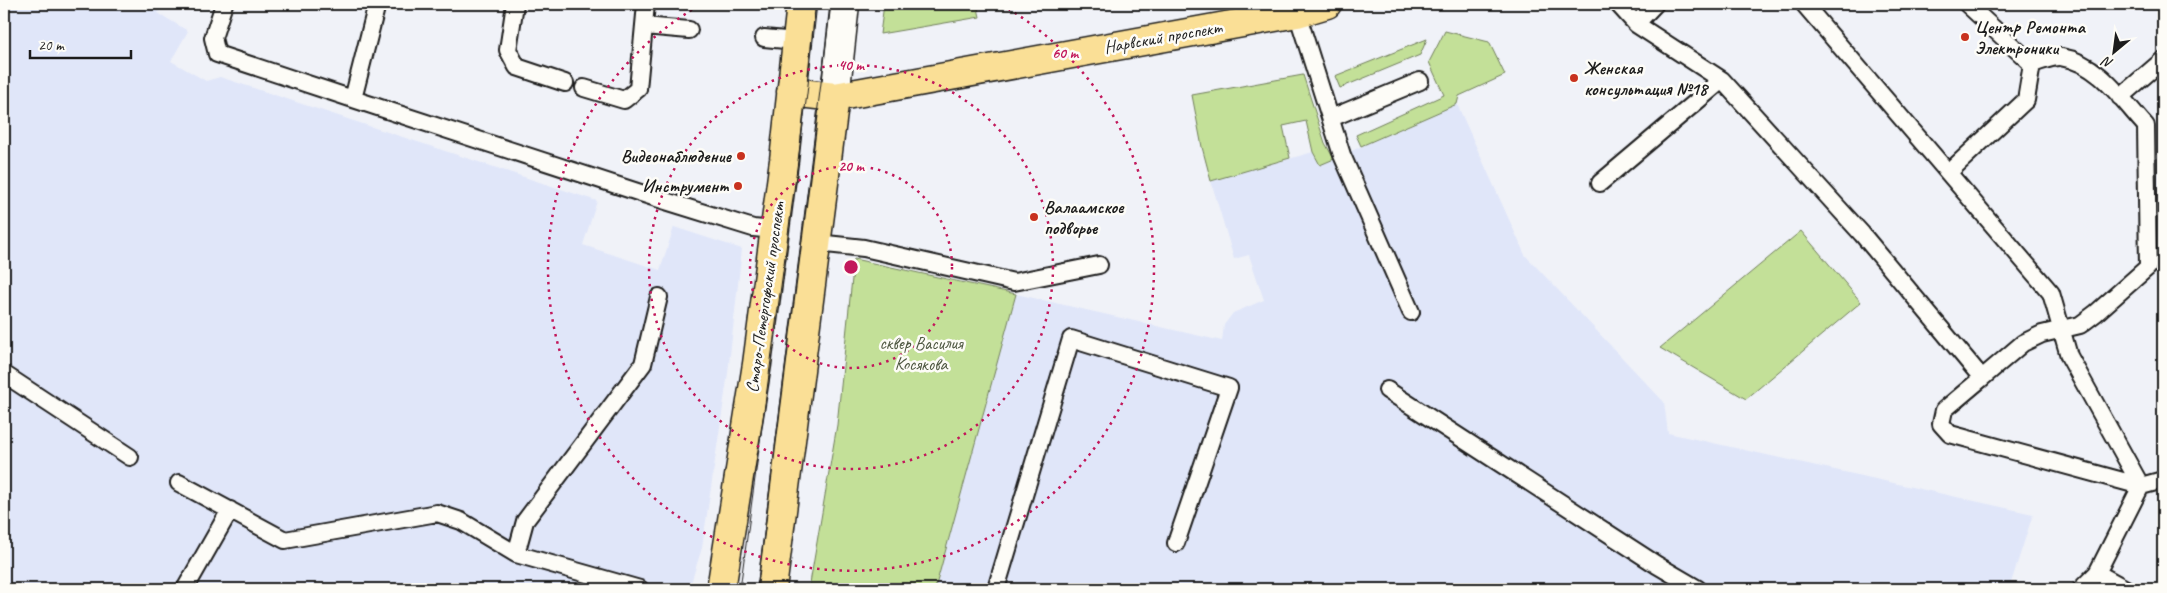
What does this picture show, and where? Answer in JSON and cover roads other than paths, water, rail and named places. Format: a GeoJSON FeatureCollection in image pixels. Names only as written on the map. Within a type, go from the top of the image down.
{"type":"FeatureCollection","features":[{"type":"Feature","properties":{"kind":"main road","name":"Старо-Петергофский проспект"},"geometry":{"type":"LineString","coordinates":[[721,589],[757,364],[775,230],[801,4]]}},
{"type":"Feature","properties":{"kind":"main road","name":"Нарвский проспект"},"geometry":{"type":"LineString","coordinates":[[791,92],[835,97],[1297,13],[1327,4]]}},
{"type":"Feature","properties":{"kind":"main road"},"geometry":{"type":"LineString","coordinates":[[772,589],[835,97]]}},
{"type":"Feature","properties":{"kind":"street"},"geometry":{"type":"LineString","coordinates":[[835,97],[845,4]]}},
{"type":"Feature","properties":{"kind":"lane"},"geometry":{"type":"LineString","coordinates":[[224,4],[213,38],[217,54],[659,199],[753,228],[775,230]]}},
{"type":"Feature","properties":{"kind":"lane"},"geometry":{"type":"LineString","coordinates":[[353,99],[377,4]]}},
{"type":"Feature","properties":{"kind":"lane"},"geometry":{"type":"LineString","coordinates":[[515,4],[508,50],[517,66],[565,82]]}},
{"type":"Feature","properties":{"kind":"lane"},"geometry":{"type":"LineString","coordinates":[[584,88],[624,100],[638,89],[646,4]]}},
{"type":"Feature","properties":{"kind":"lane"},"geometry":{"type":"LineString","coordinates":[[1618,4],[1636,24],[1722,80],[1862,234],[1982,378]]}},
{"type":"Feature","properties":{"kind":"lane"},"geometry":{"type":"LineString","coordinates":[[1636,24],[1655,4]]}},
{"type":"Feature","properties":{"kind":"lane"},"geometry":{"type":"LineString","coordinates":[[1804,4],[2051,293],[2069,356],[2141,486]]}},
{"type":"Feature","properties":{"kind":"lane"},"geometry":{"type":"LineString","coordinates":[[1967,4],[2032,64]]}},
{"type":"Feature","properties":{"kind":"lane"},"geometry":{"type":"LineString","coordinates":[[1297,13],[1342,155],[1411,312]]}},
{"type":"Feature","properties":{"kind":"lane"},"geometry":{"type":"LineString","coordinates":[[644,26],[689,30]]}},
{"type":"Feature","properties":{"kind":"lane"},"geometry":{"type":"LineString","coordinates":[[764,38],[796,41]]}},
{"type":"Feature","properties":{"kind":"lane"},"geometry":{"type":"LineString","coordinates":[[2032,64],[2060,57],[2082,64],[2101,76],[2146,126],[2148,267],[2080,325],[2042,334],[2023,343],[1944,410],[1941,424],[1950,434],[2141,486],[2163,480]]}},
{"type":"Feature","properties":{"kind":"lane"},"geometry":{"type":"LineString","coordinates":[[2120,97],[2163,60]]}},
{"type":"Feature","properties":{"kind":"lane"},"geometry":{"type":"LineString","coordinates":[[1949,172],[2026,100],[2032,64]]}},
{"type":"Feature","properties":{"kind":"lane"},"geometry":{"type":"LineString","coordinates":[[1600,183],[1722,80]]}},
{"type":"Feature","properties":{"kind":"lane"},"geometry":{"type":"LineString","coordinates":[[1331,118],[1420,81]]}},
{"type":"Feature","properties":{"kind":"lane"},"geometry":{"type":"LineString","coordinates":[[817,243],[864,248],[1014,282],[1099,265]]}},
{"type":"Feature","properties":{"kind":"lane"},"geometry":{"type":"LineString","coordinates":[[516,554],[525,521],[643,364],[659,297]]}},
{"type":"Feature","properties":{"kind":"lane"},"geometry":{"type":"LineString","coordinates":[[996,589],[1071,340],[1229,388],[1176,543]]}},
{"type":"Feature","properties":{"kind":"lane"},"geometry":{"type":"LineString","coordinates":[[4,374],[130,457]]}},
{"type":"Feature","properties":{"kind":"lane"},"geometry":{"type":"LineString","coordinates":[[1387,390],[1648,560],[1698,589]]}},
{"type":"Feature","properties":{"kind":"lane"},"geometry":{"type":"LineString","coordinates":[[179,483],[286,540],[437,513],[461,521],[516,554],[640,589]]}},
{"type":"Feature","properties":{"kind":"lane"},"geometry":{"type":"LineString","coordinates":[[2081,589],[2097,581],[2141,486]]}},
{"type":"Feature","properties":{"kind":"lane"},"geometry":{"type":"LineString","coordinates":[[185,589],[230,510]]}},
{"type":"Feature","properties":{"kind":"lane"},"geometry":{"type":"LineString","coordinates":[[2097,581],[2126,589]]}},
{"type":"Feature","properties":{"kind":"tram line"},"geometry":{"type":"LineString","coordinates":[[740,589],[807,94],[817,4]]}},
{"type":"Feature","properties":{"kind":"tram line"},"geometry":{"type":"LineString","coordinates":[[757,589],[831,4]]}},
{"type":"Feature","properties":{"kind":"place","name":"Центр Ремонта Электроники"},"geometry":{"type":"Point","coordinates":[1965,37]}},
{"type":"Feature","properties":{"kind":"place","name":"Женская консультация №18"},"geometry":{"type":"Point","coordinates":[1574,78]}},
{"type":"Feature","properties":{"kind":"place","name":"Видеонаблюдение"},"geometry":{"type":"Point","coordinates":[741,156]}},
{"type":"Feature","properties":{"kind":"place","name":"Инструмент"},"geometry":{"type":"Point","coordinates":[738,186]}},
{"type":"Feature","properties":{"kind":"place","name":"Валаамское подворье"},"geometry":{"type":"Point","coordinates":[1034,217]}},
{"type":"Feature","properties":{"kind":"park label","name":"сквер Василия Косякова"},"geometry":{"type":"Point","coordinates":[921,353]}}]}
